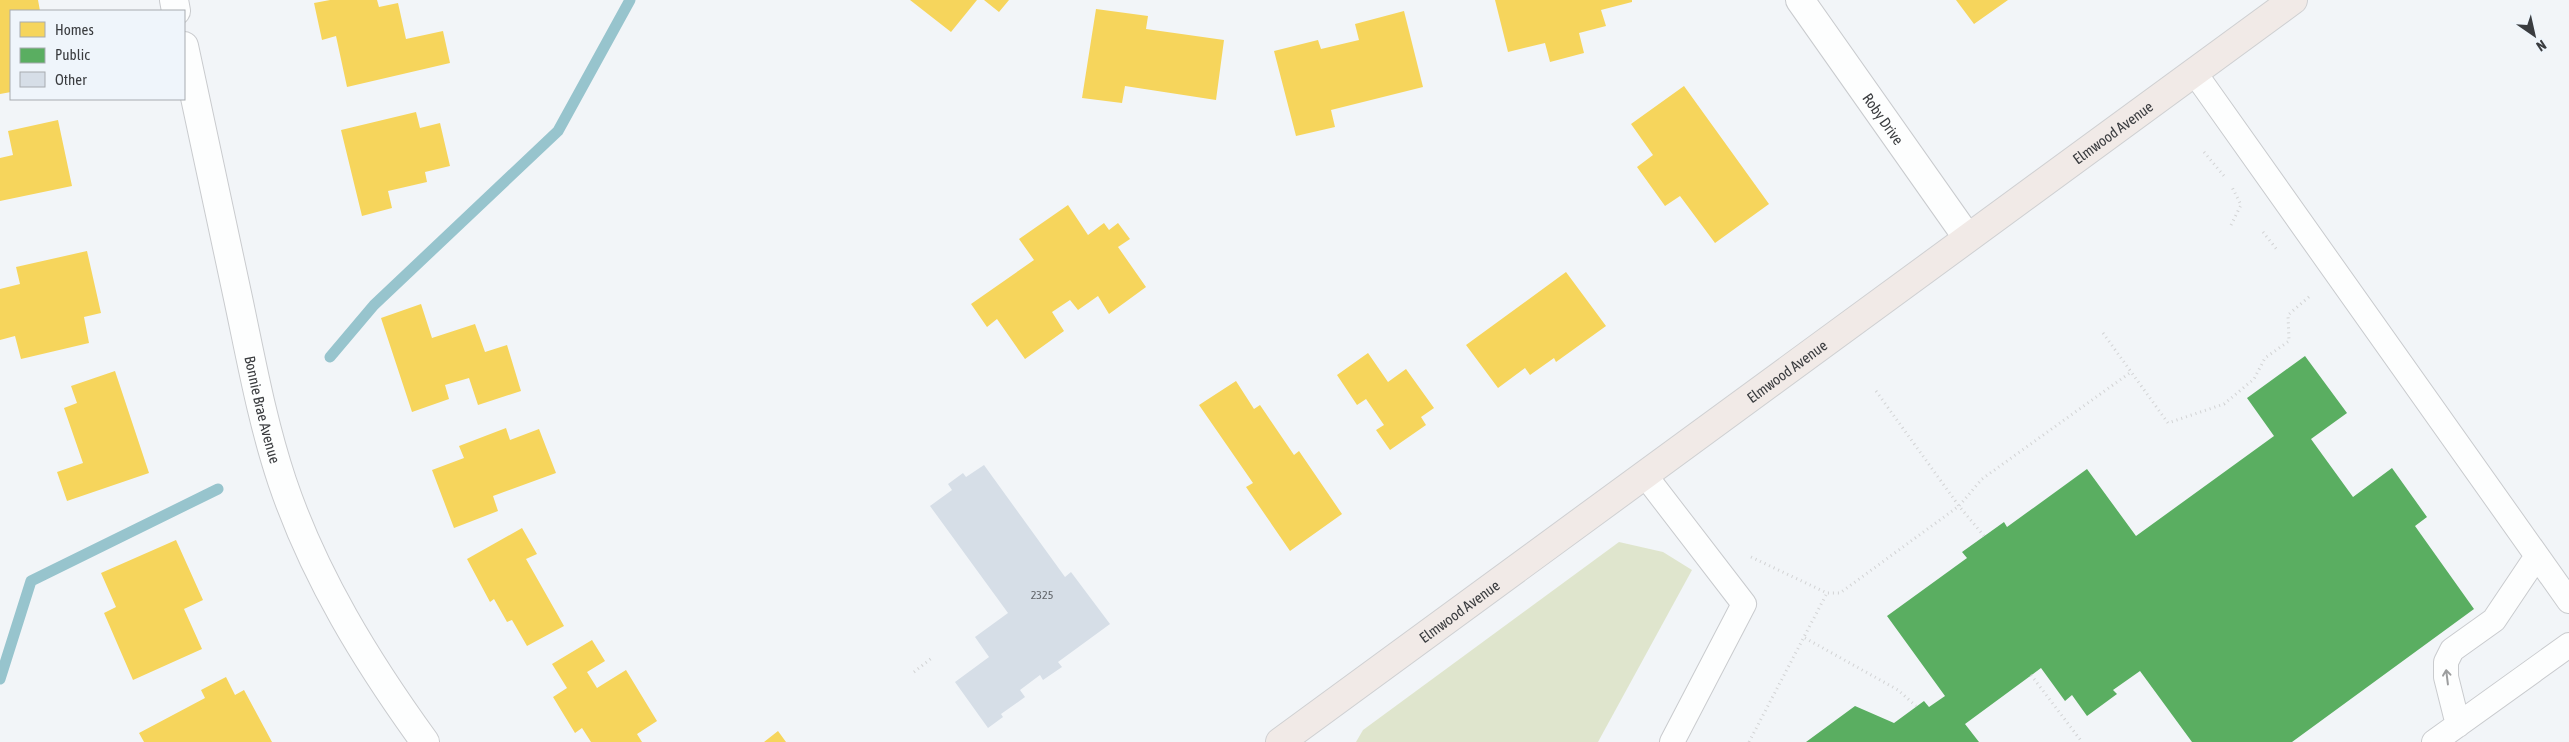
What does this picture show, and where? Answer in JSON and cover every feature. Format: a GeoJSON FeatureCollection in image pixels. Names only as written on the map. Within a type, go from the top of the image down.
{"type":"FeatureCollection","features":[{"type":"Feature","properties":{"kind":"main road","name":"Elmwood Avenue"},"geometry":{"type":"LineString","coordinates":[[1291,739],[1644,474],[2293,0]]}},
{"type":"Feature","properties":{"kind":"street","name":"Roby Drive"},"geometry":{"type":"LineString","coordinates":[[1800,0],[1967,237]]}},
{"type":"Feature","properties":{"kind":"street","name":"Bonnie Brae Avenue"},"geometry":{"type":"LineString","coordinates":[[185,51],[263,417],[283,482],[307,542],[339,608],[384,686],[425,742]]}},
{"type":"Feature","properties":{"kind":"lane"},"geometry":{"type":"LineString","coordinates":[[2194,72],[2569,601]]}},
{"type":"Feature","properties":{"kind":"lane"},"geometry":{"type":"LineString","coordinates":[[1644,474],[1744,604],[1672,742]]}},
{"type":"Feature","properties":{"kind":"lane"},"geometry":{"type":"LineString","coordinates":[[2458,725],[2446,677],[2446,662],[2452,650],[2494,620],[2537,556]]}},
{"type":"Feature","properties":{"kind":"lane"},"geometry":{"type":"LineString","coordinates":[[2434,742],[2569,644]]}},
{"type":"Feature","properties":{"kind":"path"},"geometry":{"type":"LineString","coordinates":[[2204,152],[2234,188],[2241,206],[2231,226]]}},
{"type":"Feature","properties":{"kind":"path"},"geometry":{"type":"LineString","coordinates":[[2103,333],[2168,424],[2224,404],[2254,379],[2265,358],[2289,341],[2288,315],[2310,296]]}},
{"type":"Feature","properties":{"kind":"path"},"geometry":{"type":"LineString","coordinates":[[1784,571],[1826,593],[1840,593],[1959,506],[1982,479],[2131,372]]}},
{"type":"Feature","properties":{"kind":"path"},"geometry":{"type":"LineString","coordinates":[[1876,391],[1959,506],[1984,536]]}},
{"type":"Feature","properties":{"kind":"path"},"geometry":{"type":"LineString","coordinates":[[1749,742],[1805,638],[1826,593]]}},
{"type":"Feature","properties":{"kind":"path"},"geometry":{"type":"LineString","coordinates":[[1805,638],[1898,690],[1916,706]]}},
{"type":"Feature","properties":{"kind":"path"},"geometry":{"type":"LineString","coordinates":[[914,672],[933,657]]}},
{"type":"Feature","properties":{"kind":"path"},"geometry":{"type":"LineString","coordinates":[[2031,675],[2082,742]]}},
{"type":"Feature","properties":{"kind":"green space"},"geometry":{"type":"Polygon","coordinates":[[[1619,542],[1663,552],[1692,570],[1598,742],[1356,742],[1363,730],[1619,542]]]}},
{"type":"Feature","properties":{"kind":"building: Homes"},"geometry":{"type":"Polygon","coordinates":[[[0,0],[38,0],[40,10],[10,10],[10,92],[0,94],[0,0]]]}},
{"type":"Feature","properties":{"kind":"building: Homes"},"geometry":{"type":"Polygon","coordinates":[[[330,0],[377,0],[379,7],[398,3],[406,39],[443,31],[450,63],[347,87],[336,36],[322,40],[314,3],[330,0]]]}},
{"type":"Feature","properties":{"kind":"building: Homes"},"geometry":{"type":"Polygon","coordinates":[[[910,0],[977,0],[951,32],[910,0]]]}},
{"type":"Feature","properties":{"kind":"building: Homes"},"geometry":{"type":"Polygon","coordinates":[[[984,0],[1009,0],[999,12],[984,0]]]}},
{"type":"Feature","properties":{"kind":"building: Homes"},"geometry":{"type":"Polygon","coordinates":[[[1495,0],[1632,0],[1632,2],[1601,10],[1606,26],[1579,33],[1584,53],[1550,62],[1545,43],[1508,52],[1495,0]]]}},
{"type":"Feature","properties":{"kind":"building: Homes"},"geometry":{"type":"Polygon","coordinates":[[[1956,0],[2008,0],[1974,24],[1956,0]]]}},
{"type":"Feature","properties":{"kind":"building: Homes"},"geometry":{"type":"Polygon","coordinates":[[[1096,9],[1148,16],[1146,29],[1224,40],[1216,100],[1125,86],[1122,103],[1082,98],[1096,9]]]}},
{"type":"Feature","properties":{"kind":"building: Homes"},"geometry":{"type":"Polygon","coordinates":[[[1404,11],[1423,87],[1331,110],[1335,127],[1296,136],[1274,51],[1318,40],[1321,49],[1359,40],[1355,24],[1404,11]]]}},
{"type":"Feature","properties":{"kind":"building: Homes"},"geometry":{"type":"Polygon","coordinates":[[[1684,86],[1769,204],[1715,243],[1680,196],[1665,206],[1637,167],[1653,155],[1631,124],[1684,86]]]}},
{"type":"Feature","properties":{"kind":"building: Homes"},"geometry":{"type":"Polygon","coordinates":[[[416,112],[420,128],[440,123],[450,166],[425,172],[427,182],[388,191],[392,208],[362,216],[341,130],[416,112]]]}},
{"type":"Feature","properties":{"kind":"building: Homes"},"geometry":{"type":"Polygon","coordinates":[[[58,120],[72,186],[0,201],[0,158],[13,155],[8,131],[58,120]]]}},
{"type":"Feature","properties":{"kind":"building: Homes"},"geometry":{"type":"Polygon","coordinates":[[[1068,205],[1088,235],[1104,223],[1109,230],[1118,223],[1130,239],[1118,247],[1146,287],[1109,314],[1098,296],[1078,310],[1070,300],[1052,312],[1064,331],[1025,359],[997,319],[987,327],[971,304],[1034,260],[1019,239],[1068,205]]]}},
{"type":"Feature","properties":{"kind":"building: Homes"},"geometry":{"type":"Polygon","coordinates":[[[87,251],[101,313],[84,317],[89,343],[21,359],[15,336],[0,340],[0,289],[20,284],[16,267],[87,251]]]}},
{"type":"Feature","properties":{"kind":"building: Homes"},"geometry":{"type":"Polygon","coordinates":[[[1566,272],[1606,326],[1556,362],[1554,358],[1530,375],[1525,368],[1498,388],[1466,345],[1566,272]]]}},
{"type":"Feature","properties":{"kind":"building: Homes"},"geometry":{"type":"Polygon","coordinates":[[[421,304],[432,338],[475,324],[485,352],[507,345],[521,391],[478,405],[469,378],[445,385],[449,399],[412,412],[381,318],[421,304]]]}},
{"type":"Feature","properties":{"kind":"building: Homes"},"geometry":{"type":"Polygon","coordinates":[[[1368,353],[1388,382],[1406,369],[1434,408],[1421,417],[1426,425],[1390,450],[1376,430],[1384,425],[1366,399],[1357,405],[1337,375],[1368,353]]]}},
{"type":"Feature","properties":{"kind":"building: Homes"},"geometry":{"type":"Polygon","coordinates":[[[115,371],[149,473],[67,501],[57,472],[83,463],[64,408],[77,403],[71,386],[115,371]]]}},
{"type":"Feature","properties":{"kind":"building: Homes"},"geometry":{"type":"Polygon","coordinates":[[[1236,381],[1254,409],[1260,405],[1294,455],[1299,451],[1342,514],[1290,551],[1246,487],[1253,483],[1199,405],[1236,381]]]}},
{"type":"Feature","properties":{"kind":"building: Homes"},"geometry":{"type":"Polygon","coordinates":[[[506,428],[510,440],[539,429],[556,473],[493,496],[498,511],[454,528],[432,470],[464,458],[459,446],[506,428]]]}},
{"type":"Feature","properties":{"kind":"building: Homes"},"geometry":{"type":"Polygon","coordinates":[[[522,528],[537,554],[526,559],[564,626],[527,646],[512,620],[507,622],[494,599],[490,602],[467,559],[522,528]]]}},
{"type":"Feature","properties":{"kind":"building: Homes"},"geometry":{"type":"Polygon","coordinates":[[[176,540],[203,600],[184,609],[202,649],[133,680],[104,613],[116,607],[101,573],[176,540]]]}},
{"type":"Feature","properties":{"kind":"building: Homes"},"geometry":{"type":"Polygon","coordinates":[[[592,640],[605,661],[587,672],[597,688],[626,670],[657,721],[637,734],[642,742],[591,742],[582,728],[575,733],[553,697],[567,688],[552,664],[592,640]]]}},
{"type":"Feature","properties":{"kind":"building: Homes"},"geometry":{"type":"Polygon","coordinates":[[[226,677],[235,695],[244,690],[272,742],[144,742],[139,733],[205,698],[201,690],[226,677]]]}},
{"type":"Feature","properties":{"kind":"building: Homes"},"geometry":{"type":"Polygon","coordinates":[[[778,731],[786,742],[764,742],[778,731]]]}},
{"type":"Feature","properties":{"kind":"building: Public"},"geometry":{"type":"Polygon","coordinates":[[[2305,356],[2347,413],[2311,439],[2353,497],[2392,468],[2427,517],[2415,526],[2474,609],[2292,742],[2192,742],[2140,671],[2113,690],[2117,694],[2087,716],[2072,695],[2065,701],[2041,668],[1965,724],[1979,742],[1806,742],[1855,706],[1894,723],[1924,701],[1929,707],[1945,696],[1887,616],[1967,558],[1962,552],[2004,522],[2007,527],[2087,469],[2136,536],[2274,436],[2247,398],[2305,356]]]}},
{"type":"Feature","properties":{"kind":"building: Other"},"geometry":{"type":"Polygon","coordinates":[[[984,465],[1065,577],[1071,572],[1110,624],[1058,662],[1062,667],[1043,680],[1040,675],[1020,690],[1025,697],[1001,714],[1003,717],[988,728],[955,682],[989,657],[975,637],[1008,613],[930,506],[952,490],[948,484],[963,473],[966,477],[984,465]]]}},
{"type":"Feature","properties":{"kind":"waterway"},"geometry":{"type":"LineString","coordinates":[[330,357],[374,305],[558,131],[630,0]]}},
{"type":"Feature","properties":{"kind":"waterway"},"geometry":{"type":"LineString","coordinates":[[0,679],[31,581],[218,489]]}}]}
